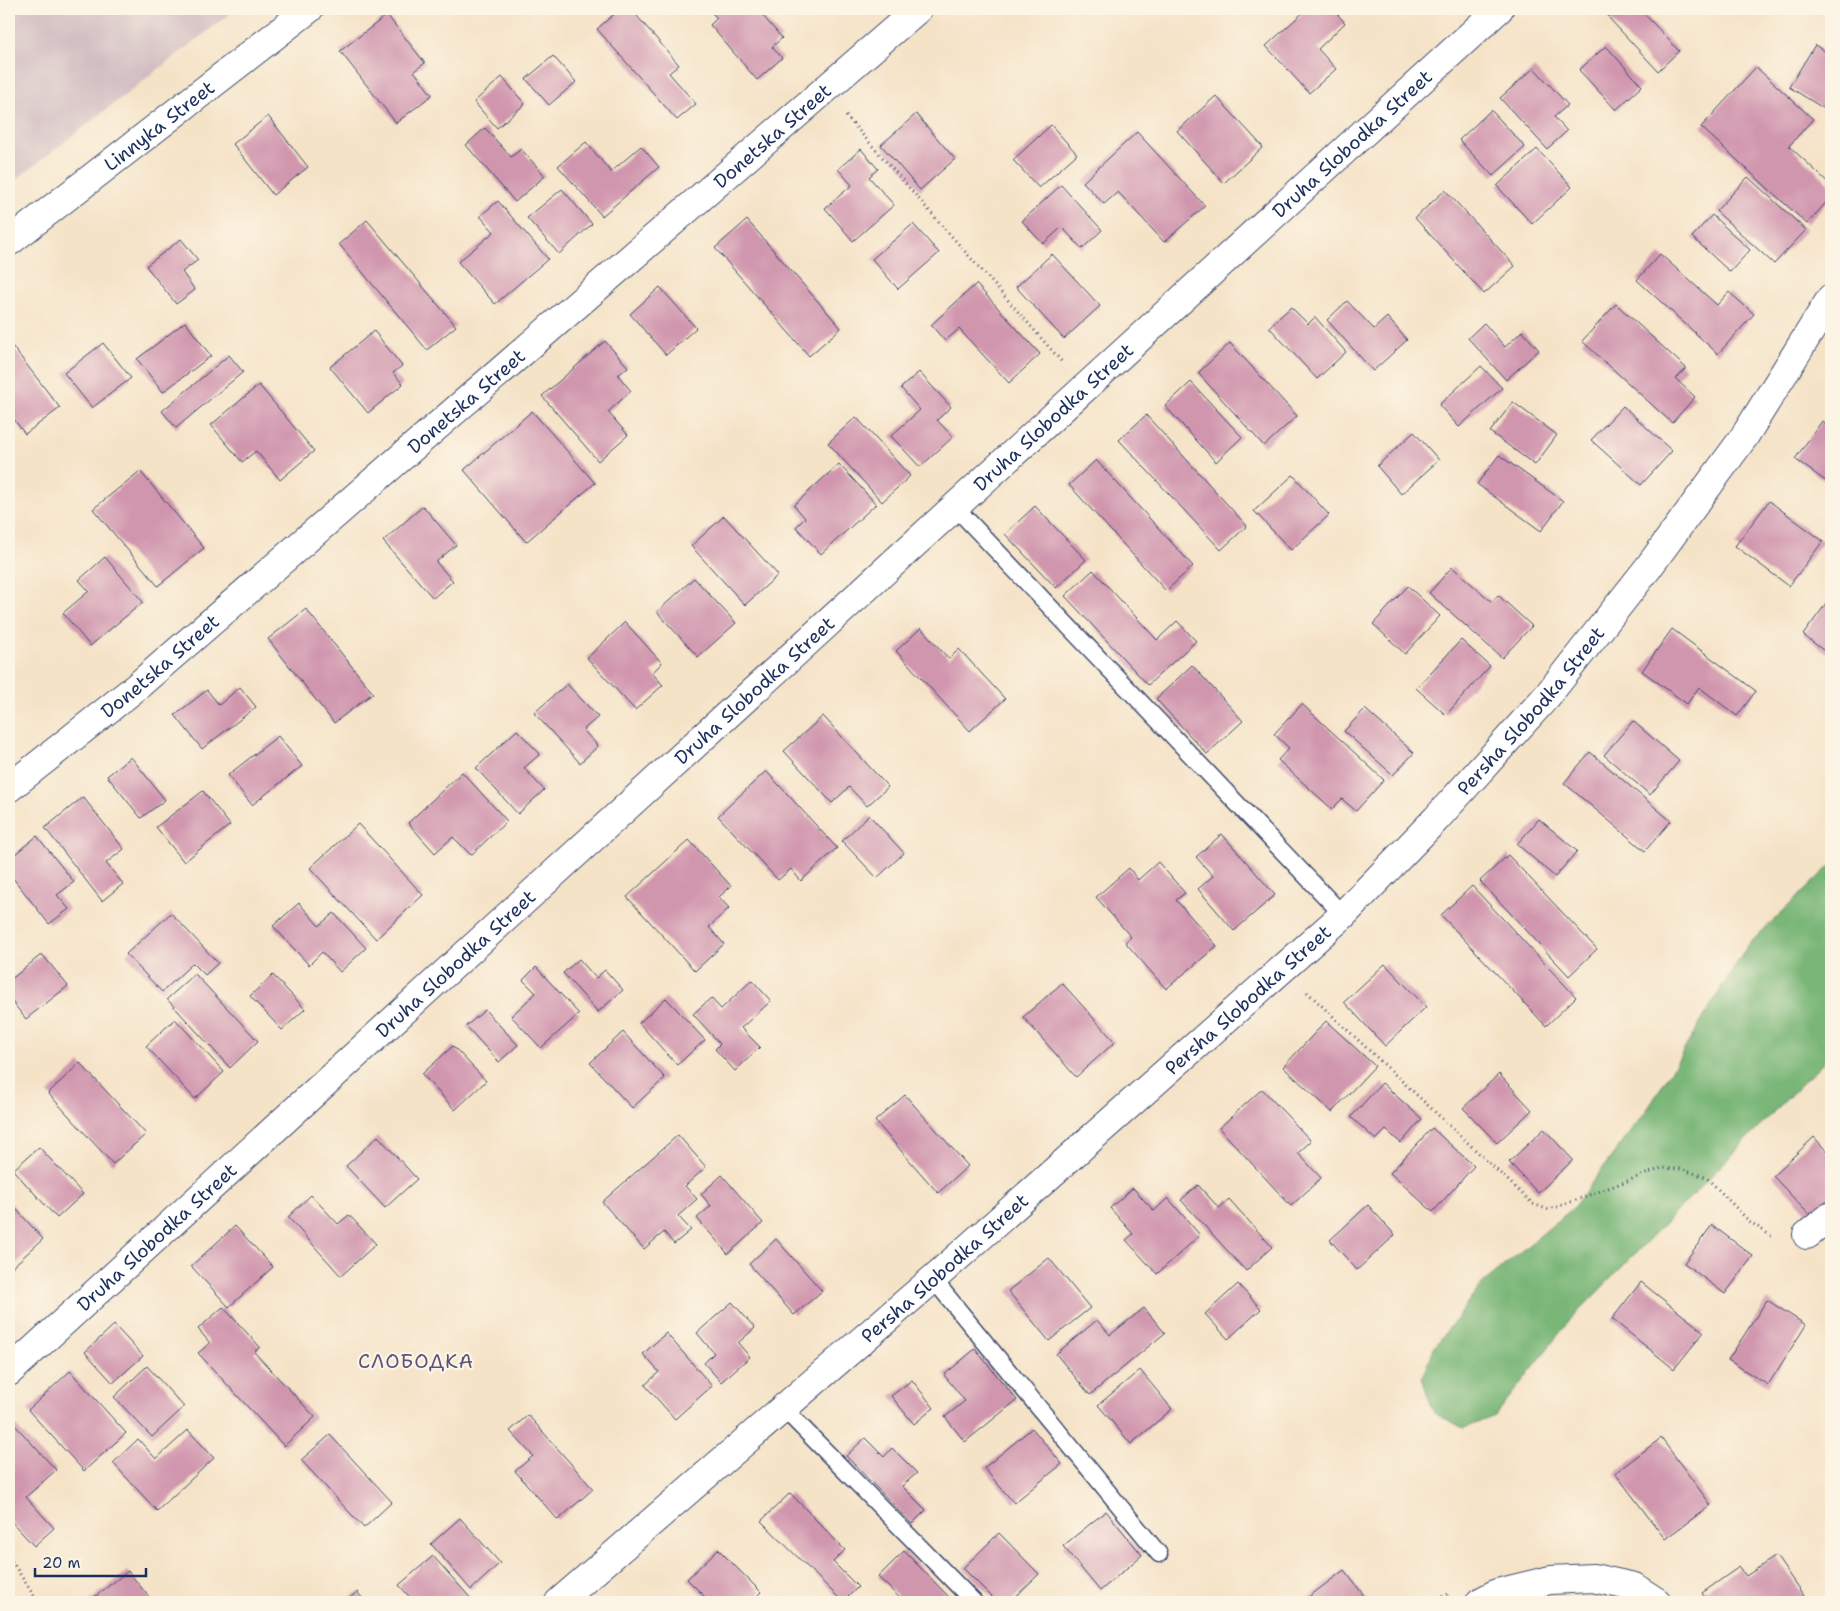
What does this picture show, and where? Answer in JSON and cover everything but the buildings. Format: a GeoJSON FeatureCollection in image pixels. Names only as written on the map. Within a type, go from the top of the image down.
{"type":"FeatureCollection","features":[{"type":"Feature","properties":{"kind":"street","name":"Linnyka Street"},"geometry":{"type":"LineString","coordinates":[[9,242],[309,9]]}},
{"type":"Feature","properties":{"kind":"street","name":"Donetska Street"},"geometry":{"type":"LineString","coordinates":[[9,788],[134,688],[918,9]]}},
{"type":"Feature","properties":{"kind":"street","name":"Druha Slobodka Street"},"geometry":{"type":"LineString","coordinates":[[9,1372],[1499,9]]}},
{"type":"Feature","properties":{"kind":"street","name":"Persha Slobodka Street"},"geometry":{"type":"LineString","coordinates":[[559,1602],[933,1279],[1343,915],[1436,819],[1553,688],[1648,568],[1744,437],[1831,298]]}},
{"type":"Feature","properties":{"kind":"street"},"geometry":{"type":"LineString","coordinates":[[1807,1235],[1831,1216]]}},
{"type":"Feature","properties":{"kind":"street"},"geometry":{"type":"LineString","coordinates":[[1480,1602],[1497,1593],[1550,1580],[1592,1578],[1634,1587],[1657,1602]]}},
{"type":"Feature","properties":{"kind":"lane"},"geometry":{"type":"LineString","coordinates":[[955,507],[1343,915]]}},
{"type":"Feature","properties":{"kind":"lane"},"geometry":{"type":"LineString","coordinates":[[933,1279],[1159,1554]]}},
{"type":"Feature","properties":{"kind":"lane"},"geometry":{"type":"LineString","coordinates":[[784,1409],[974,1602]]}},
{"type":"Feature","properties":{"kind":"path"},"geometry":{"type":"LineString","coordinates":[[824,90],[1085,388]]}},
{"type":"Feature","properties":{"kind":"path"},"geometry":{"type":"LineString","coordinates":[[1283,969],[1533,1204],[1549,1210],[1662,1168],[1680,1169],[1706,1177],[1750,1221],[1776,1240],[1807,1235]]}},
{"type":"Feature","properties":{"kind":"path"},"geometry":{"type":"LineString","coordinates":[[9,1558],[38,1602]]}},
{"type":"Feature","properties":{"kind":"shaded area"},"geometry":{"type":"Polygon","coordinates":[[[9,9],[236,9],[9,185],[9,9]]]}},
{"type":"Feature","properties":{"kind":"green space"},"geometry":{"type":"Polygon","coordinates":[[[1831,865],[1831,1056],[1569,1321],[1495,1416],[1464,1428],[1434,1413],[1422,1378],[1434,1348],[1483,1283],[1572,1209],[1649,1107],[1748,945],[1831,865]]]}},
{"type":"Feature","properties":{"kind":"district","name":"СЛОБОДКА"},"geometry":{"type":"Point","coordinates":[416,1361]}}]}
